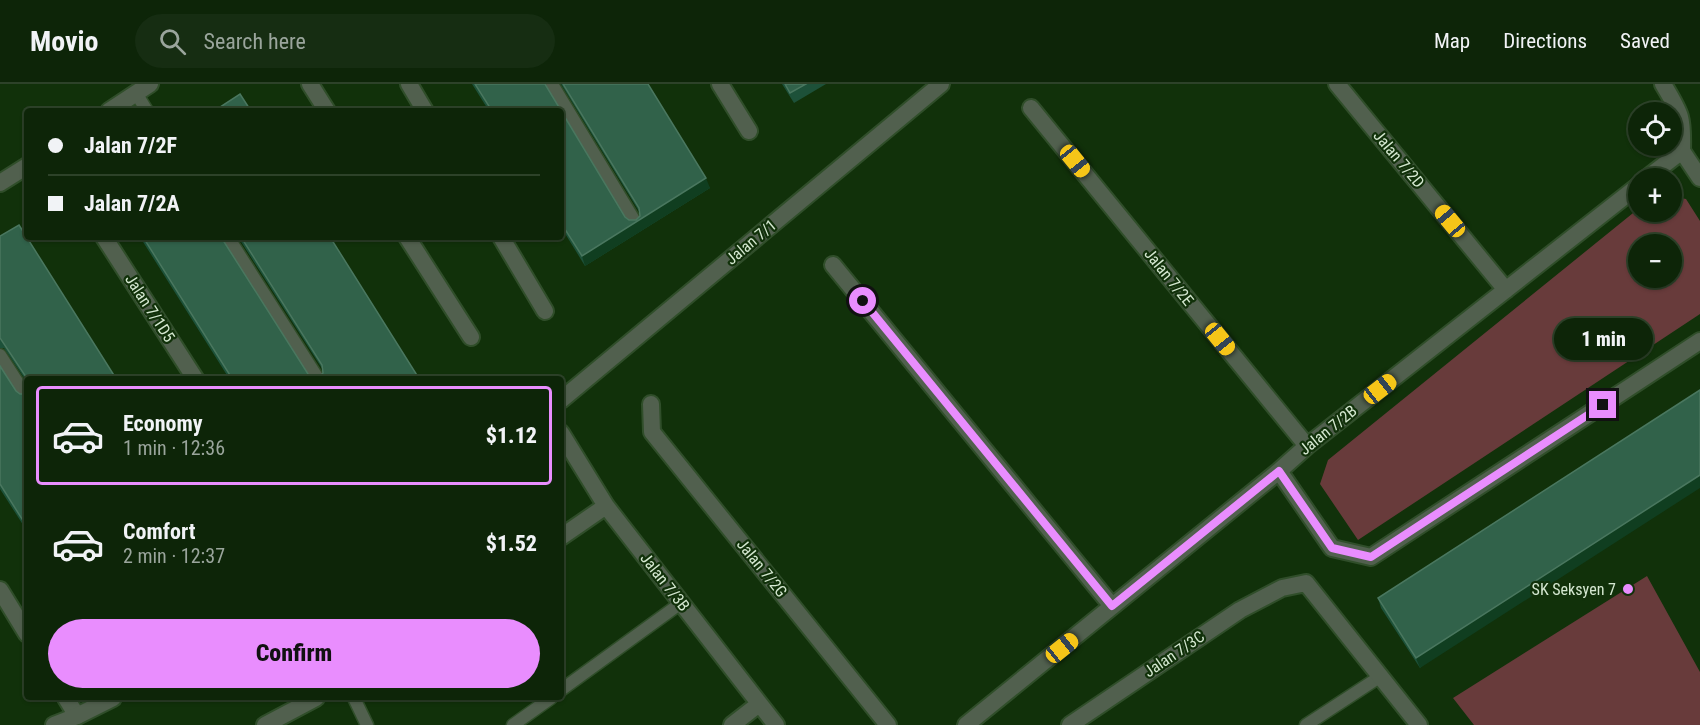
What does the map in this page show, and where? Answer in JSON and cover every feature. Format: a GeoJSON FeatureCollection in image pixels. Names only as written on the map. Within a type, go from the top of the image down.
{"type":"FeatureCollection","features":[{"type":"Feature","properties":{"kind":"street"},"geometry":{"type":"LineString","coordinates":[[310,84],[325,108]]}},
{"type":"Feature","properties":{"kind":"street"},"geometry":{"type":"LineString","coordinates":[[409,84],[423,108]]}},
{"type":"Feature","properties":{"kind":"street"},"geometry":{"type":"LineString","coordinates":[[720,84],[749,131]]}},
{"type":"Feature","properties":{"kind":"street","name":"Jalan 7/1"},"geometry":{"type":"LineString","coordinates":[[564,397],[940,84]]}},
{"type":"Feature","properties":{"kind":"street","name":"Jalan 7/2D"},"geometry":{"type":"LineString","coordinates":[[1337,84],[1506,290]]}},
{"type":"Feature","properties":{"kind":"street"},"geometry":{"type":"LineString","coordinates":[[1663,84],[1672,102]]}},
{"type":"Feature","properties":{"kind":"street"},"geometry":{"type":"LineString","coordinates":[[114,108],[143,89]]}},
{"type":"Feature","properties":{"kind":"street","name":"Jalan 7/2E"},"geometry":{"type":"LineString","coordinates":[[1031,108],[1307,446]]}},
{"type":"Feature","properties":{"kind":"street"},"geometry":{"type":"LineString","coordinates":[[1682,152],[1700,178]]}},
{"type":"Feature","properties":{"kind":"street"},"geometry":{"type":"LineString","coordinates":[[1660,168],[1677,156]]}},
{"type":"Feature","properties":{"kind":"street"},"geometry":{"type":"LineString","coordinates":[[0,183],[24,168]]}},
{"type":"Feature","properties":{"kind":"street","name":"Jalan 7/2B"},"geometry":{"type":"LineString","coordinates":[[966,725],[1307,446],[1628,194]]}},
{"type":"Feature","properties":{"kind":"street","name":"Jalan 7/1D5"},"geometry":{"type":"LineString","coordinates":[[106,240],[193,376]]}},
{"type":"Feature","properties":{"kind":"street"},"geometry":{"type":"LineString","coordinates":[[409,240],[471,337]]}},
{"type":"Feature","properties":{"kind":"street"},"geometry":{"type":"LineString","coordinates":[[503,240],[545,310]]}},
{"type":"Feature","properties":{"kind":"street"},"geometry":{"type":"LineString","coordinates":[[833,266],[1112,606]]}},
{"type":"Feature","properties":{"kind":"street"},"geometry":{"type":"LineString","coordinates":[[1279,471],[1332,548],[1371,557],[1700,341]]}},
{"type":"Feature","properties":{"kind":"street","name":"Jalan 7/2G"},"geometry":{"type":"LineString","coordinates":[[651,405],[652,432],[888,725]]}},
{"type":"Feature","properties":{"kind":"street","name":"Jalan 7/3B"},"geometry":{"type":"LineString","coordinates":[[564,438],[606,506],[776,725]]}},
{"type":"Feature","properties":{"kind":"street"},"geometry":{"type":"LineString","coordinates":[[564,535],[606,506]]}},
{"type":"Feature","properties":{"kind":"street","name":"Jalan 7/3C"},"geometry":{"type":"LineString","coordinates":[[1070,725],[1240,610],[1282,588],[1306,583],[1381,676]]}},
{"type":"Feature","properties":{"kind":"street"},"geometry":{"type":"LineString","coordinates":[[0,590],[24,629]]}},
{"type":"Feature","properties":{"kind":"street"},"geometry":{"type":"LineString","coordinates":[[1381,676],[1419,725]]}},
{"type":"Feature","properties":{"kind":"street"},"geometry":{"type":"LineString","coordinates":[[67,700],[77,716]]}},
{"type":"Feature","properties":{"kind":"street"},"geometry":{"type":"LineString","coordinates":[[54,725],[109,700]]}},
{"type":"Feature","properties":{"kind":"street"},"geometry":{"type":"LineString","coordinates":[[265,725],[312,700]]}},
{"type":"Feature","properties":{"kind":"street"},"geometry":{"type":"LineString","coordinates":[[732,725],[759,705]]}},
{"type":"Feature","properties":{"kind":"lane"},"geometry":{"type":"LineString","coordinates":[[552,84],[636,223]]}},
{"type":"Feature","properties":{"kind":"lane"},"geometry":{"type":"LineString","coordinates":[[143,89],[146,108]]}},
{"type":"Feature","properties":{"kind":"lane"},"geometry":{"type":"LineString","coordinates":[[230,240],[316,376]]}},
{"type":"Feature","properties":{"kind":"lane"},"geometry":{"type":"LineString","coordinates":[[0,355],[24,392]]}},
{"type":"Feature","properties":{"kind":"lane"},"geometry":{"type":"LineString","coordinates":[[564,688],[681,603]]}},
{"type":"Feature","properties":{"kind":"lane"},"geometry":{"type":"LineString","coordinates":[[1306,725],[1381,676]]}},
{"type":"Feature","properties":{"kind":"lane"},"geometry":{"type":"LineString","coordinates":[[355,700],[367,725]]}},
{"type":"Feature","properties":{"kind":"lane"},"geometry":{"type":"LineString","coordinates":[[513,725],[548,700]]}},
{"type":"Feature","properties":{"kind":"shaded area"},"geometry":{"type":"Polygon","coordinates":[[[1682,198],[1686,199],[1700,221],[1700,314],[1358,540],[1320,484],[1328,460],[1628,217],[1628,222],[1682,222],[1682,198]]]}},
{"type":"Feature","properties":{"kind":"shaded area"},"geometry":{"type":"Polygon","coordinates":[[[1647,576],[1700,672],[1700,725],[1474,725],[1453,698],[1647,576]]]}},
{"type":"Feature","properties":{"kind":"building"},"geometry":{"type":"Polygon","coordinates":[[[475,84],[545,84],[559,108],[490,108],[475,84]]]}},
{"type":"Feature","properties":{"kind":"building"},"geometry":{"type":"Polygon","coordinates":[[[563,84],[648,84],[706,178],[582,256],[564,228],[564,116],[625,217],[629,220],[636,220],[640,216],[639,208],[563,84]]]}},
{"type":"Feature","properties":{"kind":"building"},"geometry":{"type":"Polygon","coordinates":[[[785,84],[806,84],[790,93],[785,84]]]}},
{"type":"Feature","properties":{"kind":"building"},"geometry":{"type":"Polygon","coordinates":[[[240,94],[249,108],[219,108],[240,94]]]}},
{"type":"Feature","properties":{"kind":"building"},"geometry":{"type":"Polygon","coordinates":[[[19,225],[24,233],[24,240],[28,240],[114,376],[25,376],[0,338],[0,236],[19,225]]]}},
{"type":"Feature","properties":{"kind":"building"},"geometry":{"type":"Polygon","coordinates":[[[145,240],[223,240],[311,376],[230,376],[145,240]]]}},
{"type":"Feature","properties":{"kind":"building"},"geometry":{"type":"Polygon","coordinates":[[[243,240],[332,240],[417,376],[320,376],[323,373],[322,365],[243,240]]]}},
{"type":"Feature","properties":{"kind":"building"},"geometry":{"type":"Polygon","coordinates":[[[0,366],[16,391],[24,394],[24,522],[0,484],[0,366]]]}},
{"type":"Feature","properties":{"kind":"building"},"geometry":{"type":"Polygon","coordinates":[[[1700,390],[1700,475],[1416,658],[1378,598],[1700,390]]]}},
{"type":"Feature","properties":{"kind":"place","name":"SK Seksyen 7"},"geometry":{"type":"Point","coordinates":[1628,589]}},
{"type":"Feature","properties":{"kind":"route"},"geometry":{"type":"LineString","coordinates":[[863,301],[1112,606],[1279,471],[1332,548],[1371,557],[1603,405]]}}]}
